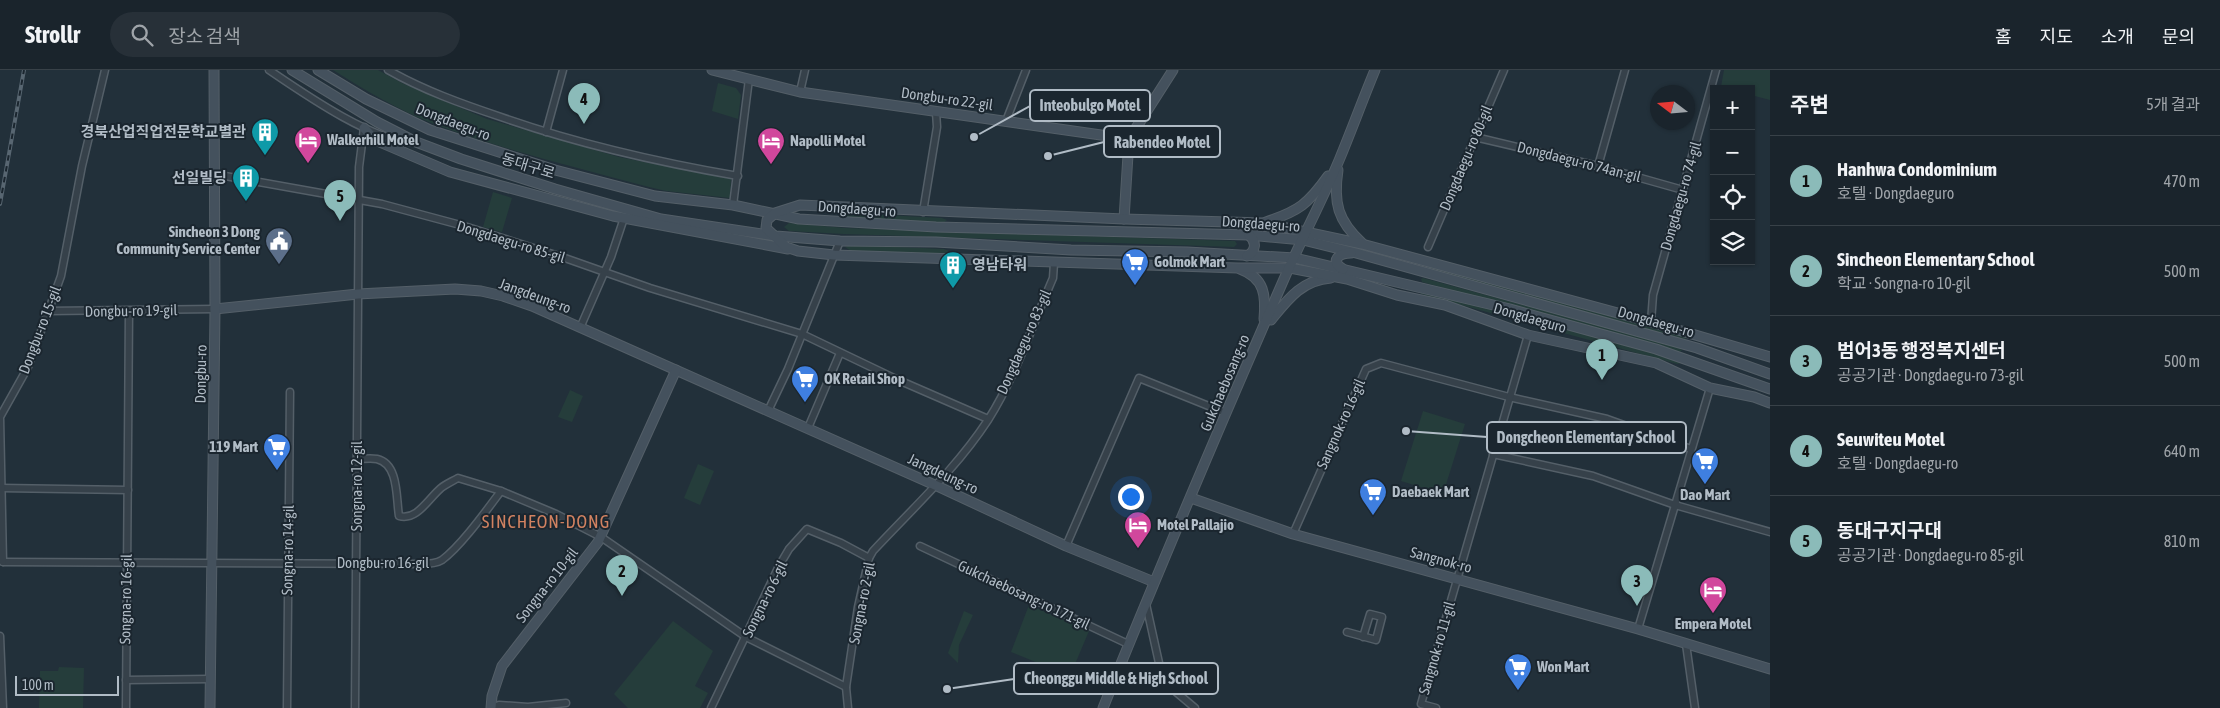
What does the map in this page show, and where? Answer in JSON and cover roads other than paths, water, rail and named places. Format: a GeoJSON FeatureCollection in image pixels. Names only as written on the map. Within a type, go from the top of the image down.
{"type":"FeatureCollection","features":[{"type":"Feature","properties":{"kind":"main road","name":"Dongbu-ro"},"geometry":{"type":"LineString","coordinates":[[210,708],[216,309],[214,80],[212,70]]}},
{"type":"Feature","properties":{"kind":"main road"},"geometry":{"type":"LineString","coordinates":[[214,80],[224,70]]}},
{"type":"Feature","properties":{"kind":"main road","name":"동대구로"},"geometry":{"type":"LineString","coordinates":[[292,70],[377,122],[416,142],[460,160],[661,219],[776,236]]}},
{"type":"Feature","properties":{"kind":"main road","name":"Dongdaegu-ro"},"geometry":{"type":"LineString","coordinates":[[318,70],[366,99],[430,130],[555,170],[655,196],[733,205],[816,220],[936,227],[1305,236],[1362,244],[1651,322],[1770,358]]}},
{"type":"Feature","properties":{"kind":"main road","name":"Dongbu-ro 22-gil"},"geometry":{"type":"LineString","coordinates":[[712,70],[800,92],[1129,139]]}},
{"type":"Feature","properties":{"kind":"main road"},"geometry":{"type":"LineString","coordinates":[[1124,219],[1129,139],[1172,70]]}},
{"type":"Feature","properties":{"kind":"main road","name":"Gukchaebosang-ro"},"geometry":{"type":"LineString","coordinates":[[1103,708],[1145,603],[1226,413],[1340,158],[1374,70]]}},
{"type":"Feature","properties":{"kind":"main road"},"geometry":{"type":"LineString","coordinates":[[364,128],[375,140],[450,172],[624,218],[798,251],[834,255],[1054,263],[1290,268],[1347,279]]}},
{"type":"Feature","properties":{"kind":"main road"},"geometry":{"type":"LineString","coordinates":[[1264,222],[1291,214],[1312,198],[1340,158]]}},
{"type":"Feature","properties":{"kind":"main road"},"geometry":{"type":"LineString","coordinates":[[1340,158],[1336,200],[1340,217],[1351,233],[1362,244]]}},
{"type":"Feature","properties":{"kind":"main road"},"geometry":{"type":"LineString","coordinates":[[798,251],[786,247],[766,228],[767,220],[775,213],[800,205],[923,212],[1264,222],[1305,236]]}},
{"type":"Feature","properties":{"kind":"main road"},"geometry":{"type":"LineString","coordinates":[[1247,256],[1251,254],[1255,246],[1249,235]]}},
{"type":"Feature","properties":{"kind":"main road","name":"Dongdaegu-ro"},"geometry":{"type":"LineString","coordinates":[[776,236],[840,241],[936,242],[1071,250],[1186,252],[1295,258]]}},
{"type":"Feature","properties":{"kind":"main road","name":"Dongdaegu-ro"},"geometry":{"type":"LineString","coordinates":[[1305,236],[1697,348],[1770,374]]}},
{"type":"Feature","properties":{"kind":"main road"},"geometry":{"type":"LineString","coordinates":[[1344,269],[1336,262],[1338,256],[1342,253],[1356,252]]}},
{"type":"Feature","properties":{"kind":"main road"},"geometry":{"type":"LineString","coordinates":[[1295,258],[1344,269]]}},
{"type":"Feature","properties":{"kind":"main road"},"geometry":{"type":"LineString","coordinates":[[1238,268],[1252,274],[1259,282],[1266,300],[1262,330]]}},
{"type":"Feature","properties":{"kind":"main road","name":"Dongdaegu-ro"},"geometry":{"type":"LineString","coordinates":[[1344,269],[1510,309],[1656,349],[1770,389]]}},
{"type":"Feature","properties":{"kind":"main road"},"geometry":{"type":"LineString","coordinates":[[1262,330],[1286,300],[1300,288],[1309,283],[1326,279],[1347,279]]}},
{"type":"Feature","properties":{"kind":"main road","name":"Dongdaeguro"},"geometry":{"type":"LineString","coordinates":[[1347,279],[1397,295],[1445,305],[1528,334],[1656,363],[1710,388],[1754,397],[1770,403]]}},
{"type":"Feature","properties":{"kind":"main road","name":"Jangdeung-ro"},"geometry":{"type":"LineString","coordinates":[[216,309],[358,294],[455,290],[480,291],[532,306],[768,410],[1066,546],[1154,582]]}},
{"type":"Feature","properties":{"kind":"main road","name":"Songna-ro 10-gil"},"geometry":{"type":"LineString","coordinates":[[491,708],[492,696],[502,666],[601,537],[676,370]]}},
{"type":"Feature","properties":{"kind":"main road","name":"Sangnok-ro"},"geometry":{"type":"LineString","coordinates":[[1191,498],[1293,534],[1457,578],[1770,668]]}},
{"type":"Feature","properties":{"kind":"street","name":"Dongbu-ro 15-gil"},"geometry":{"type":"LineString","coordinates":[[104,70],[82,166],[61,276],[28,367],[0,416],[2,564],[126,562],[212,564]]}},
{"type":"Feature","properties":{"kind":"street"},"geometry":{"type":"LineString","coordinates":[[269,70],[308,96],[364,128],[401,142],[416,142]]}},
{"type":"Feature","properties":{"kind":"street"},"geometry":{"type":"LineString","coordinates":[[388,70],[447,98],[546,132],[622,153],[738,176]]}},
{"type":"Feature","properties":{"kind":"street"},"geometry":{"type":"LineString","coordinates":[[546,132],[563,70]]}},
{"type":"Feature","properties":{"kind":"street"},"geometry":{"type":"LineString","coordinates":[[800,92],[805,70]]}},
{"type":"Feature","properties":{"kind":"street"},"geometry":{"type":"LineString","coordinates":[[1006,121],[1026,70]]}},
{"type":"Feature","properties":{"kind":"street","name":"Dongdaegu-ro 80-gil"},"geometry":{"type":"LineString","coordinates":[[1428,247],[1504,70]]}},
{"type":"Feature","properties":{"kind":"street"},"geometry":{"type":"LineString","coordinates":[[1598,166],[1625,70]]}},
{"type":"Feature","properties":{"kind":"street","name":"Dongdaegu-ro 74-gil"},"geometry":{"type":"LineString","coordinates":[[1651,322],[1653,295],[1716,70]]}},
{"type":"Feature","properties":{"kind":"street"},"geometry":{"type":"LineString","coordinates":[[733,205],[738,176],[748,80]]}},
{"type":"Feature","properties":{"kind":"street"},"geometry":{"type":"LineString","coordinates":[[923,212],[936,127],[936,112]]}},
{"type":"Feature","properties":{"kind":"street","name":"Songna-ro 12-gil"},"geometry":{"type":"LineString","coordinates":[[355,708],[358,200],[359,168],[364,128]]}},
{"type":"Feature","properties":{"kind":"street","name":"Dongdaegu-ro 74an-gil"},"geometry":{"type":"LineString","coordinates":[[1475,137],[1598,166],[1683,190]]}},
{"type":"Feature","properties":{"kind":"street","name":"Dongdaegu-ro 85-gil"},"geometry":{"type":"LineString","coordinates":[[214,174],[382,204],[464,226],[650,288],[802,334],[840,353]]}},
{"type":"Feature","properties":{"kind":"street"},"geometry":{"type":"LineString","coordinates":[[580,328],[605,272],[624,218]]}},
{"type":"Feature","properties":{"kind":"street"},"geometry":{"type":"LineString","coordinates":[[768,410],[788,369],[840,241]]}},
{"type":"Feature","properties":{"kind":"street","name":"Dongdaegu-ro 83-gil"},"geometry":{"type":"LineString","coordinates":[[936,486],[988,419],[1013,370],[1053,278],[1054,263]]}},
{"type":"Feature","properties":{"kind":"street","name":"Dongbu-ro 19-gil"},"geometry":{"type":"LineString","coordinates":[[47,312],[216,309]]}},
{"type":"Feature","properties":{"kind":"street","name":"Songna-ro 16-gil"},"geometry":{"type":"LineString","coordinates":[[126,708],[129,311]]}},
{"type":"Feature","properties":{"kind":"street"},"geometry":{"type":"LineString","coordinates":[[1457,578],[1528,334]]}},
{"type":"Feature","properties":{"kind":"street"},"geometry":{"type":"LineString","coordinates":[[808,428],[840,353],[988,419]]}},
{"type":"Feature","properties":{"kind":"street","name":"Sangnok-ro 16-gil"},"geometry":{"type":"LineString","coordinates":[[1293,534],[1366,368],[1381,363],[1509,397],[1607,419],[1692,449]]}},
{"type":"Feature","properties":{"kind":"street"},"geometry":{"type":"LineString","coordinates":[[1066,546],[1138,378],[1226,413]]}},
{"type":"Feature","properties":{"kind":"street"},"geometry":{"type":"LineString","coordinates":[[1638,629],[1710,388]]}},
{"type":"Feature","properties":{"kind":"street","name":"Songna-ro 14-gil"},"geometry":{"type":"LineString","coordinates":[[286,708],[290,392]]}},
{"type":"Feature","properties":{"kind":"street"},"geometry":{"type":"LineString","coordinates":[[1493,454],[1593,476],[1675,505],[1770,532]]}},
{"type":"Feature","properties":{"kind":"street"},"geometry":{"type":"LineString","coordinates":[[357,459],[376,459],[384,462],[391,469],[399,516],[414,515],[441,488],[458,478],[501,491],[556,514],[601,537],[746,637],[846,687]]}},
{"type":"Feature","properties":{"kind":"street","name":"Songna-ro 2-gil"},"geometry":{"type":"LineString","coordinates":[[848,708],[846,687],[860,598],[869,558],[873,551],[936,486]]}},
{"type":"Feature","properties":{"kind":"street"},"geometry":{"type":"LineString","coordinates":[[1,488],[128,490]]}},
{"type":"Feature","properties":{"kind":"street","name":"Dongbu-ro 16-gil"},"geometry":{"type":"LineString","coordinates":[[212,564],[419,564],[440,562],[454,549],[501,491]]}},
{"type":"Feature","properties":{"kind":"street","name":"Songna-ro 6-gil"},"geometry":{"type":"LineString","coordinates":[[711,708],[778,566],[789,549],[807,528],[869,558]]}},
{"type":"Feature","properties":{"kind":"street","name":"Gukchaebosang-ro 171-gil"},"geometry":{"type":"LineString","coordinates":[[920,546],[1128,644]]}},
{"type":"Feature","properties":{"kind":"street","name":"Sangnok-ro 11-gil"},"geometry":{"type":"LineString","coordinates":[[1436,708],[1421,704],[1457,578]]}},
{"type":"Feature","properties":{"kind":"street"},"geometry":{"type":"LineString","coordinates":[[1145,603],[1163,681],[1195,708]]}},
{"type":"Feature","properties":{"kind":"street"},"geometry":{"type":"LineString","coordinates":[[1346,632],[1364,637]]}},
{"type":"Feature","properties":{"kind":"street"},"geometry":{"type":"LineString","coordinates":[[0,636],[3,708]]}},
{"type":"Feature","properties":{"kind":"street"},"geometry":{"type":"LineString","coordinates":[[1686,644],[1695,708]]}},
{"type":"Feature","properties":{"kind":"street"},"geometry":{"type":"LineString","coordinates":[[126,680],[210,679]]}},
{"type":"Feature","properties":{"kind":"street","name":"Songna-ro 10-gil"},"geometry":{"type":"LineString","coordinates":[[491,708],[499,705],[528,707],[566,703]]}},
{"type":"Feature","properties":{"kind":"railway"},"geometry":{"type":"LineString","coordinates":[[0,204],[24,70]]}},
{"type":"Feature","properties":{"kind":"place","name":"Seuwiteu Motel"},"geometry":{"type":"Point","coordinates":[584,124]}},
{"type":"Feature","properties":{"kind":"place","name":"Inteobulgo Motel"},"geometry":{"type":"Point","coordinates":[974,137]}},
{"type":"Feature","properties":{"kind":"place","name":"경북산업직업전문학교별관"},"geometry":{"type":"Point","coordinates":[265,156]}},
{"type":"Feature","properties":{"kind":"place","name":"Rabendeo Motel"},"geometry":{"type":"Point","coordinates":[1048,156]}},
{"type":"Feature","properties":{"kind":"place","name":"Walkerhill Motel"},"geometry":{"type":"Point","coordinates":[308,164]}},
{"type":"Feature","properties":{"kind":"place","name":"Napolli Motel"},"geometry":{"type":"Point","coordinates":[771,165]}},
{"type":"Feature","properties":{"kind":"place","name":"선일빌딩"},"geometry":{"type":"Point","coordinates":[246,202]}},
{"type":"Feature","properties":{"kind":"place","name":"동대구지구대"},"geometry":{"type":"Point","coordinates":[340,221]}},
{"type":"Feature","properties":{"kind":"place","name":"Sincheon 3 Dong Community Service Center"},"geometry":{"type":"Point","coordinates":[279,265]}},
{"type":"Feature","properties":{"kind":"place","name":"Golmok Mart"},"geometry":{"type":"Point","coordinates":[1135,286]}},
{"type":"Feature","properties":{"kind":"place","name":"영남타워"},"geometry":{"type":"Point","coordinates":[953,289]}},
{"type":"Feature","properties":{"kind":"place","name":"Hanhwa Condominium"},"geometry":{"type":"Point","coordinates":[1602,380]}},
{"type":"Feature","properties":{"kind":"place","name":"OK Retail Shop"},"geometry":{"type":"Point","coordinates":[805,403]}},
{"type":"Feature","properties":{"kind":"place","name":"Dongcheon Elementary School"},"geometry":{"type":"Point","coordinates":[1406,431]}},
{"type":"Feature","properties":{"kind":"place","name":"119 Mart"},"geometry":{"type":"Point","coordinates":[277,471]}},
{"type":"Feature","properties":{"kind":"place","name":"Dao Mart"},"geometry":{"type":"Point","coordinates":[1705,485]}},
{"type":"Feature","properties":{"kind":"place","name":"Daebaek Mart"},"geometry":{"type":"Point","coordinates":[1373,516]}},
{"type":"Feature","properties":{"kind":"place","name":"Motel Pallajio"},"geometry":{"type":"Point","coordinates":[1138,549]}},
{"type":"Feature","properties":{"kind":"place","name":"Sincheon Elementary School"},"geometry":{"type":"Point","coordinates":[622,596]}},
{"type":"Feature","properties":{"kind":"place","name":"범어3동 행정복지센터"},"geometry":{"type":"Point","coordinates":[1637,606]}},
{"type":"Feature","properties":{"kind":"place","name":"Empera Motel"},"geometry":{"type":"Point","coordinates":[1713,614]}},
{"type":"Feature","properties":{"kind":"place","name":"Cheonggu Middle & High School"},"geometry":{"type":"Point","coordinates":[947,689]}},
{"type":"Feature","properties":{"kind":"place","name":"Won Mart"},"geometry":{"type":"Point","coordinates":[1518,691]}},
{"type":"Feature","properties":{"kind":"district","name":"SINCHEON-DONG"},"geometry":{"type":"Point","coordinates":[546,522]}}]}
